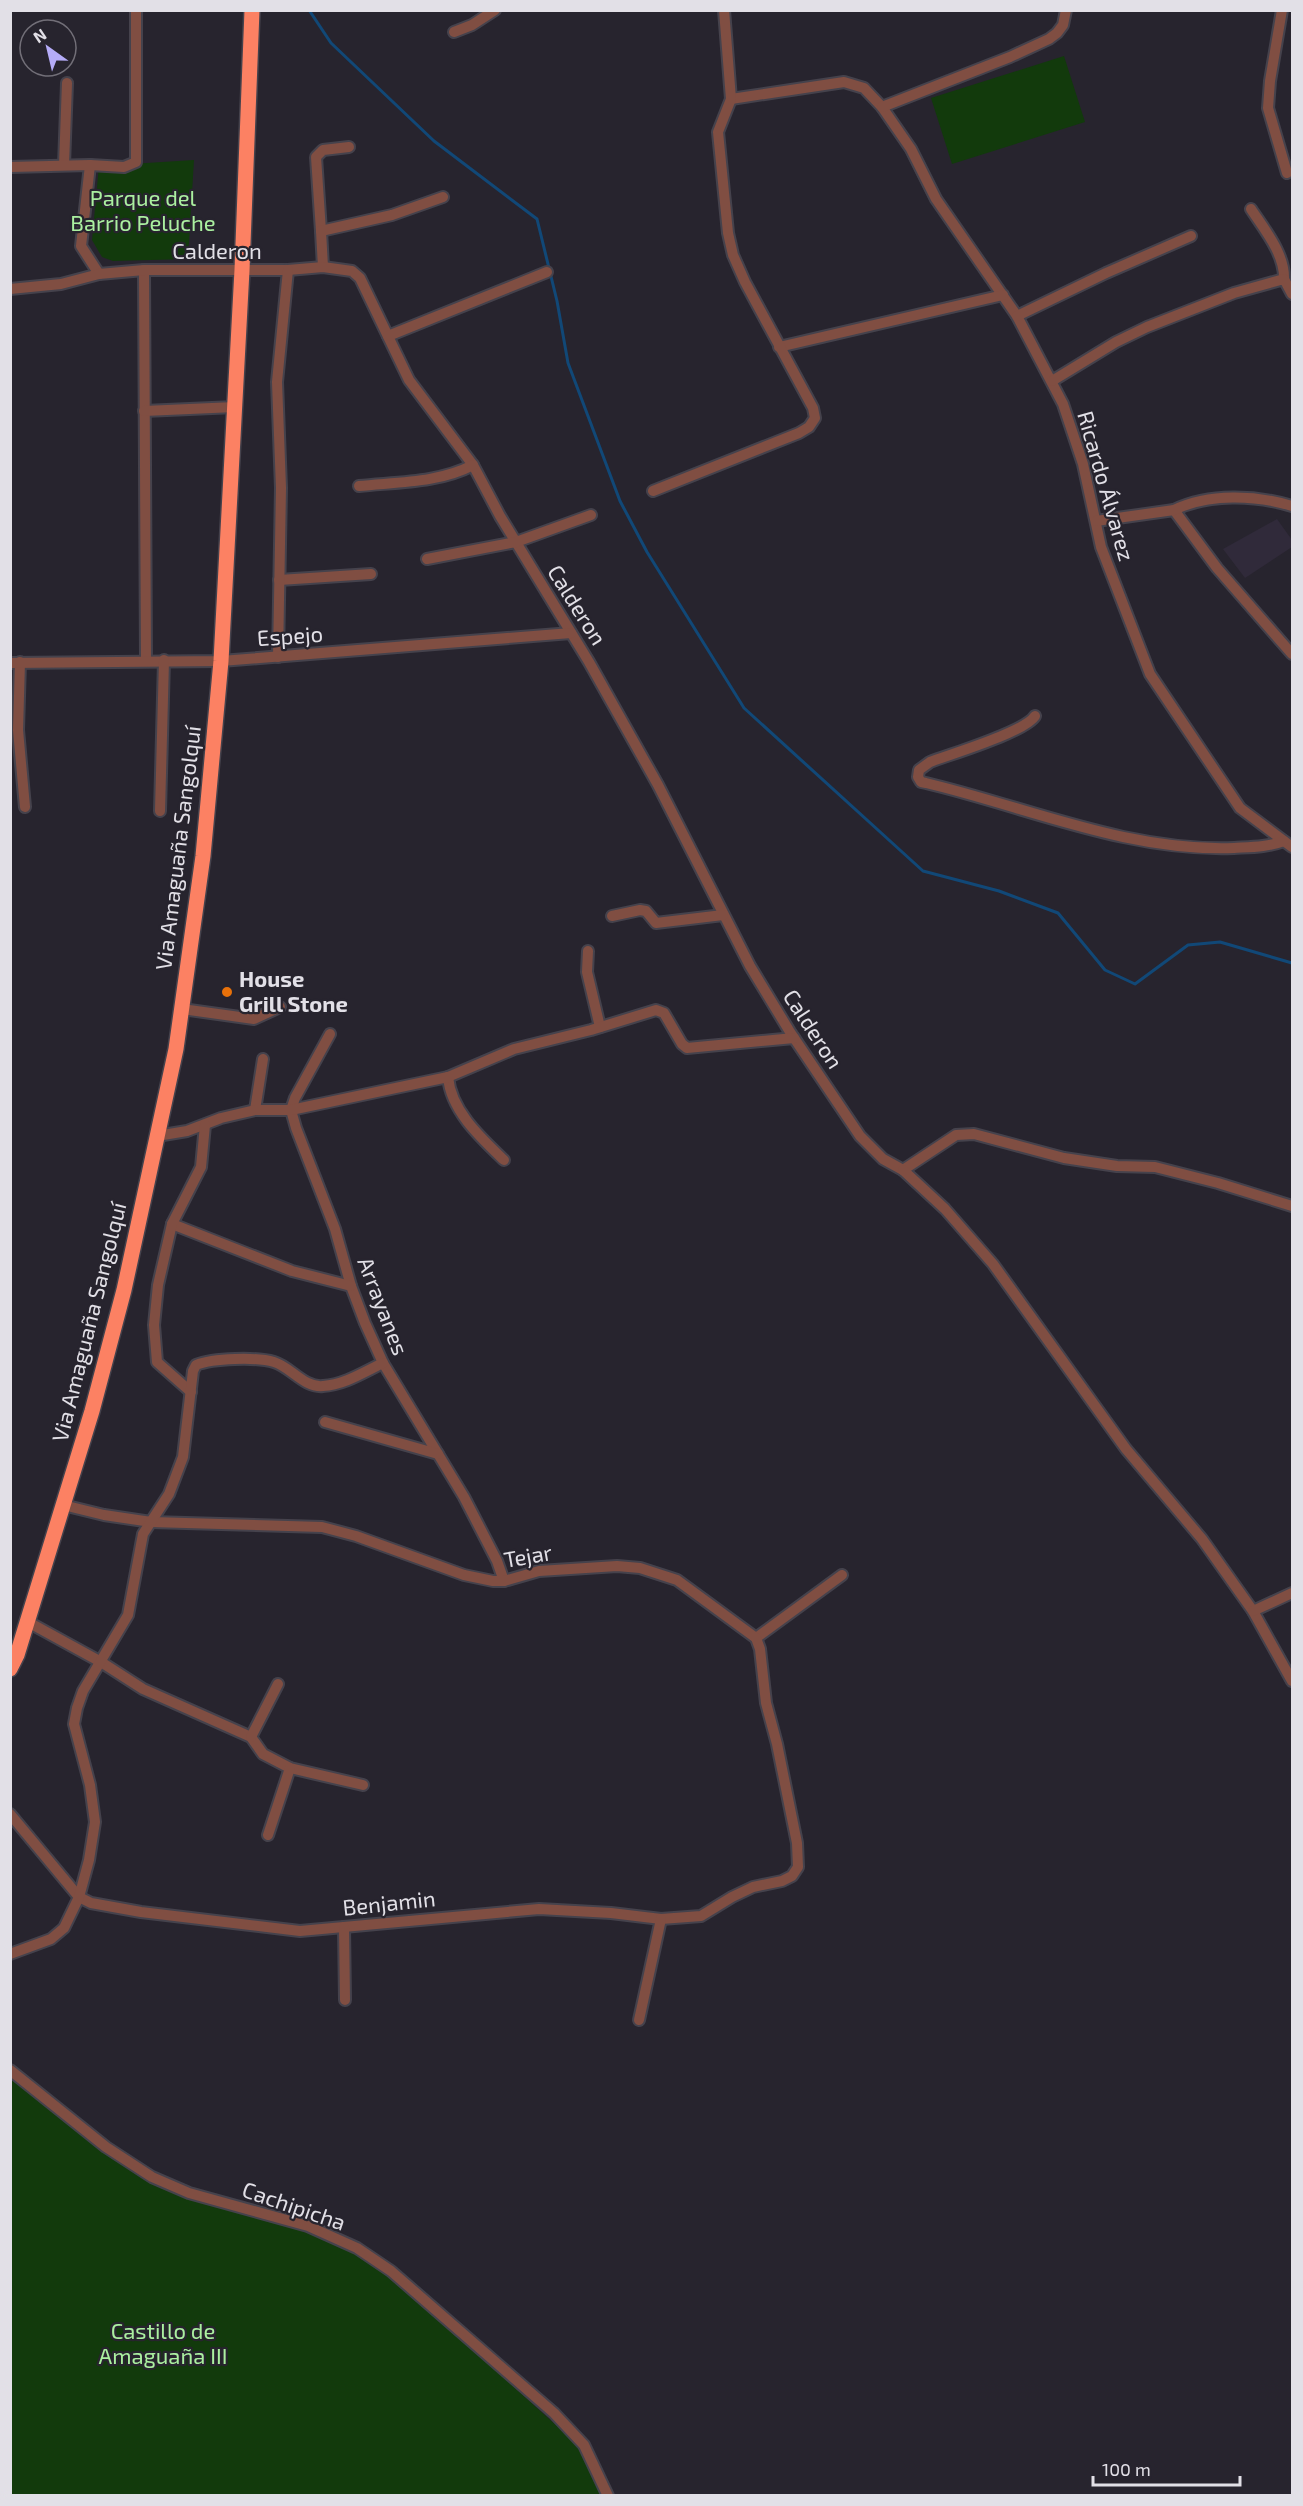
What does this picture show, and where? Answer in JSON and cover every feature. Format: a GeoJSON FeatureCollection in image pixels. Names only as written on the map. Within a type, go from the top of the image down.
{"type":"FeatureCollection","features":[{"type":"Feature","properties":{"kind":"highway","name":"Via Amaguaña Sangolquí"},"geometry":{"type":"LineString","coordinates":[[10,1669],[28,1622],[124,1290],[176,1049],[182,1009],[203,856],[221,661],[242,270],[252,10]]}},
{"type":"Feature","properties":{"kind":"street"},"geometry":{"type":"LineString","coordinates":[[10,167],[90,165],[124,167],[136,162],[136,10]]}},
{"type":"Feature","properties":{"kind":"street"},"geometry":{"type":"LineString","coordinates":[[454,32],[472,25],[495,10]]}},
{"type":"Feature","properties":{"kind":"street"},"geometry":{"type":"LineString","coordinates":[[653,491],[809,427],[815,418],[813,408],[741,273],[733,255],[728,233],[718,132],[731,99],[724,10]]}},
{"type":"Feature","properties":{"kind":"street"},"geometry":{"type":"LineString","coordinates":[[882,107],[1010,57],[1049,39],[1058,33],[1063,25],[1066,10]]}},
{"type":"Feature","properties":{"kind":"street"},"geometry":{"type":"LineString","coordinates":[[1282,10],[1270,81],[1268,108],[1287,173]]}},
{"type":"Feature","properties":{"kind":"street","name":"Ricardo Álvarez"},"geometry":{"type":"LineString","coordinates":[[731,99],[844,82],[864,88],[882,107],[911,149],[936,199],[1017,316],[1063,404],[1083,464],[1101,547],[1150,674],[1240,808],[1288,844]]}},
{"type":"Feature","properties":{"kind":"street"},"geometry":{"type":"LineString","coordinates":[[64,165],[67,83]]}},
{"type":"Feature","properties":{"kind":"street"},"geometry":{"type":"LineString","coordinates":[[323,267],[316,157],[323,150],[349,147]]}},
{"type":"Feature","properties":{"kind":"street"},"geometry":{"type":"LineString","coordinates":[[90,165],[81,246],[99,274]]}},
{"type":"Feature","properties":{"kind":"street"},"geometry":{"type":"LineString","coordinates":[[321,231],[392,215],[443,197]]}},
{"type":"Feature","properties":{"kind":"street"},"geometry":{"type":"LineString","coordinates":[[1251,210],[1274,247],[1282,265],[1284,279],[1293,294]]}},
{"type":"Feature","properties":{"kind":"street"},"geometry":{"type":"LineString","coordinates":[[1017,316],[1106,273],[1191,236]]}},
{"type":"Feature","properties":{"kind":"street","name":"Calderon"},"geometry":{"type":"LineString","coordinates":[[10,289],[60,284],[99,274],[144,270],[288,270],[323,267],[352,271],[360,278],[414,389],[473,465],[658,785],[723,915],[794,1038],[860,1136],[883,1159],[903,1170],[945,1209],[993,1264],[1126,1449],[1202,1539],[1253,1611],[1293,1681]]}},
{"type":"Feature","properties":{"kind":"street"},"geometry":{"type":"LineString","coordinates":[[144,270],[146,660]]}},
{"type":"Feature","properties":{"kind":"street"},"geometry":{"type":"LineString","coordinates":[[278,657],[281,488],[277,382],[288,270]]}},
{"type":"Feature","properties":{"kind":"street"},"geometry":{"type":"LineString","coordinates":[[388,336],[547,272]]}},
{"type":"Feature","properties":{"kind":"street"},"geometry":{"type":"LineString","coordinates":[[1052,381],[1116,342],[1147,327],[1234,293],[1284,279]]}},
{"type":"Feature","properties":{"kind":"street"},"geometry":{"type":"LineString","coordinates":[[779,347],[1003,295]]}},
{"type":"Feature","properties":{"kind":"street"},"geometry":{"type":"LineString","coordinates":[[144,411],[235,407]]}},
{"type":"Feature","properties":{"kind":"street"},"geometry":{"type":"LineString","coordinates":[[358,486],[440,477],[457,473],[473,465]]}},
{"type":"Feature","properties":{"kind":"street"},"geometry":{"type":"LineString","coordinates":[[1096,521],[1174,510],[1211,499],[1244,498],[1293,506]]}},
{"type":"Feature","properties":{"kind":"street"},"geometry":{"type":"LineString","coordinates":[[1174,510],[1217,568],[1293,654]]}},
{"type":"Feature","properties":{"kind":"street"},"geometry":{"type":"LineString","coordinates":[[427,559],[516,542],[591,516]]}},
{"type":"Feature","properties":{"kind":"street"},"geometry":{"type":"LineString","coordinates":[[279,580],[371,574]]}},
{"type":"Feature","properties":{"kind":"street","name":"Espejo"},"geometry":{"type":"LineString","coordinates":[[15,662],[221,661],[571,633]]}},
{"type":"Feature","properties":{"kind":"street"},"geometry":{"type":"LineString","coordinates":[[160,811],[164,660]]}},
{"type":"Feature","properties":{"kind":"street"},"geometry":{"type":"LineString","coordinates":[[15,662],[25,807]]}},
{"type":"Feature","properties":{"kind":"street"},"geometry":{"type":"LineString","coordinates":[[1035,716],[1018,728],[930,762],[919,770],[918,777],[921,782],[1142,841],[1189,847],[1227,848],[1288,844]]}},
{"type":"Feature","properties":{"kind":"street"},"geometry":{"type":"LineString","coordinates":[[612,916],[640,910],[646,911],[656,923],[723,915]]}},
{"type":"Feature","properties":{"kind":"street"},"geometry":{"type":"LineString","coordinates":[[588,951],[587,972],[600,1027]]}},
{"type":"Feature","properties":{"kind":"street"},"geometry":{"type":"LineString","coordinates":[[182,1009],[254,1019],[280,1007]]}},
{"type":"Feature","properties":{"kind":"street"},"geometry":{"type":"LineString","coordinates":[[157,1137],[255,1110],[291,1110],[448,1077],[514,1049],[659,1010],[664,1013],[682,1044],[687,1048],[794,1038]]}},
{"type":"Feature","properties":{"kind":"street"},"geometry":{"type":"LineString","coordinates":[[291,1110],[295,1098],[330,1034]]}},
{"type":"Feature","properties":{"kind":"street"},"geometry":{"type":"LineString","coordinates":[[255,1110],[263,1059]]}},
{"type":"Feature","properties":{"kind":"street"},"geometry":{"type":"LineString","coordinates":[[448,1077],[449,1090],[461,1113],[504,1160]]}},
{"type":"Feature","properties":{"kind":"street","name":"Arrayanes"},"geometry":{"type":"LineString","coordinates":[[291,1110],[335,1229],[351,1286],[383,1363],[438,1454],[492,1552],[504,1581]]}},
{"type":"Feature","properties":{"kind":"street"},"geometry":{"type":"LineString","coordinates":[[191,1392],[160,1366],[156,1357],[154,1325],[158,1286],[172,1224],[199,1174],[205,1125]]}},
{"type":"Feature","properties":{"kind":"street"},"geometry":{"type":"LineString","coordinates":[[903,1170],[956,1135],[974,1134],[1064,1158],[1117,1166],[1155,1167],[1293,1206]]}},
{"type":"Feature","properties":{"kind":"street"},"geometry":{"type":"LineString","coordinates":[[172,1224],[292,1271],[351,1286]]}},
{"type":"Feature","properties":{"kind":"street"},"geometry":{"type":"LineString","coordinates":[[10,1953],[51,1939],[64,1928],[79,1897],[89,1860],[95,1822],[90,1785],[74,1724],[77,1708],[83,1691],[128,1615],[140,1542],[169,1494],[183,1457],[193,1371],[196,1365],[202,1362],[274,1362],[305,1382],[322,1387],[351,1379],[383,1363]]}},
{"type":"Feature","properties":{"kind":"street"},"geometry":{"type":"LineString","coordinates":[[325,1422],[438,1454]]}},
{"type":"Feature","properties":{"kind":"street","name":"Tejar"},"geometry":{"type":"LineString","coordinates":[[63,1505],[104,1515],[151,1521],[322,1527],[356,1536],[464,1575],[493,1581],[504,1581],[539,1571],[617,1566],[640,1568],[677,1580],[756,1638]]}},
{"type":"Feature","properties":{"kind":"street"},"geometry":{"type":"LineString","coordinates":[[756,1638],[842,1575]]}},
{"type":"Feature","properties":{"kind":"street"},"geometry":{"type":"LineString","coordinates":[[1253,1611],[1293,1593]]}},
{"type":"Feature","properties":{"kind":"street"},"geometry":{"type":"LineString","coordinates":[[28,1622],[101,1662],[143,1689],[251,1737],[263,1754],[290,1768],[363,1785]]}},
{"type":"Feature","properties":{"kind":"street","name":"Benjamin"},"geometry":{"type":"LineString","coordinates":[[79,1897],[90,1903],[141,1912],[300,1931],[539,1909],[611,1913],[661,1919],[701,1916],[753,1887],[782,1881],[792,1876],[798,1867],[797,1843],[777,1744],[766,1703],[760,1649],[756,1638]]}},
{"type":"Feature","properties":{"kind":"street"},"geometry":{"type":"LineString","coordinates":[[251,1737],[278,1684]]}},
{"type":"Feature","properties":{"kind":"street"},"geometry":{"type":"LineString","coordinates":[[268,1835],[290,1768]]}},
{"type":"Feature","properties":{"kind":"street"},"geometry":{"type":"LineString","coordinates":[[10,1814],[79,1897]]}},
{"type":"Feature","properties":{"kind":"street"},"geometry":{"type":"LineString","coordinates":[[639,2020],[661,1919]]}},
{"type":"Feature","properties":{"kind":"street"},"geometry":{"type":"LineString","coordinates":[[344,1927],[345,2000]]}},
{"type":"Feature","properties":{"kind":"street","name":"Cachipicha"},"geometry":{"type":"LineString","coordinates":[[10,2070],[106,2147],[152,2177],[189,2193],[308,2226],[357,2248],[391,2271],[554,2413],[584,2445],[608,2496]]}},
{"type":"Feature","properties":{"kind":"shaded area"},"geometry":{"type":"Polygon","coordinates":[[[1277,519],[1292,540],[1292,547],[1245,578],[1223,549],[1277,519]]]}},
{"type":"Feature","properties":{"kind":"green space"},"geometry":{"type":"Polygon","coordinates":[[[1064,56],[1085,122],[952,164],[931,98],[1064,56]]]}},
{"type":"Feature","properties":{"kind":"green space","name":"Parque del Barrio Peluche"},"geometry":{"type":"Polygon","coordinates":[[[194,160],[188,259],[113,261],[102,257],[92,240],[99,166],[194,160]]]}},
{"type":"Feature","properties":{"kind":"green space","name":"Castillo de Amaguaña III"},"geometry":{"type":"Polygon","coordinates":[[[10,2074],[153,2181],[306,2230],[354,2252],[389,2274],[579,2446],[601,2495],[11,2495],[10,2074]]]}},
{"type":"Feature","properties":{"kind":"waterway"},"geometry":{"type":"LineString","coordinates":[[309,10],[331,43],[434,141],[537,219],[557,301],[568,363],[620,501],[647,552],[744,708],[923,871],[999,891],[1058,913],[1105,970],[1135,984],[1188,945],[1220,942],[1292,963]]}},
{"type":"Feature","properties":{"kind":"place","name":"House Grill Stone"},"geometry":{"type":"Point","coordinates":[227,992]}}]}
